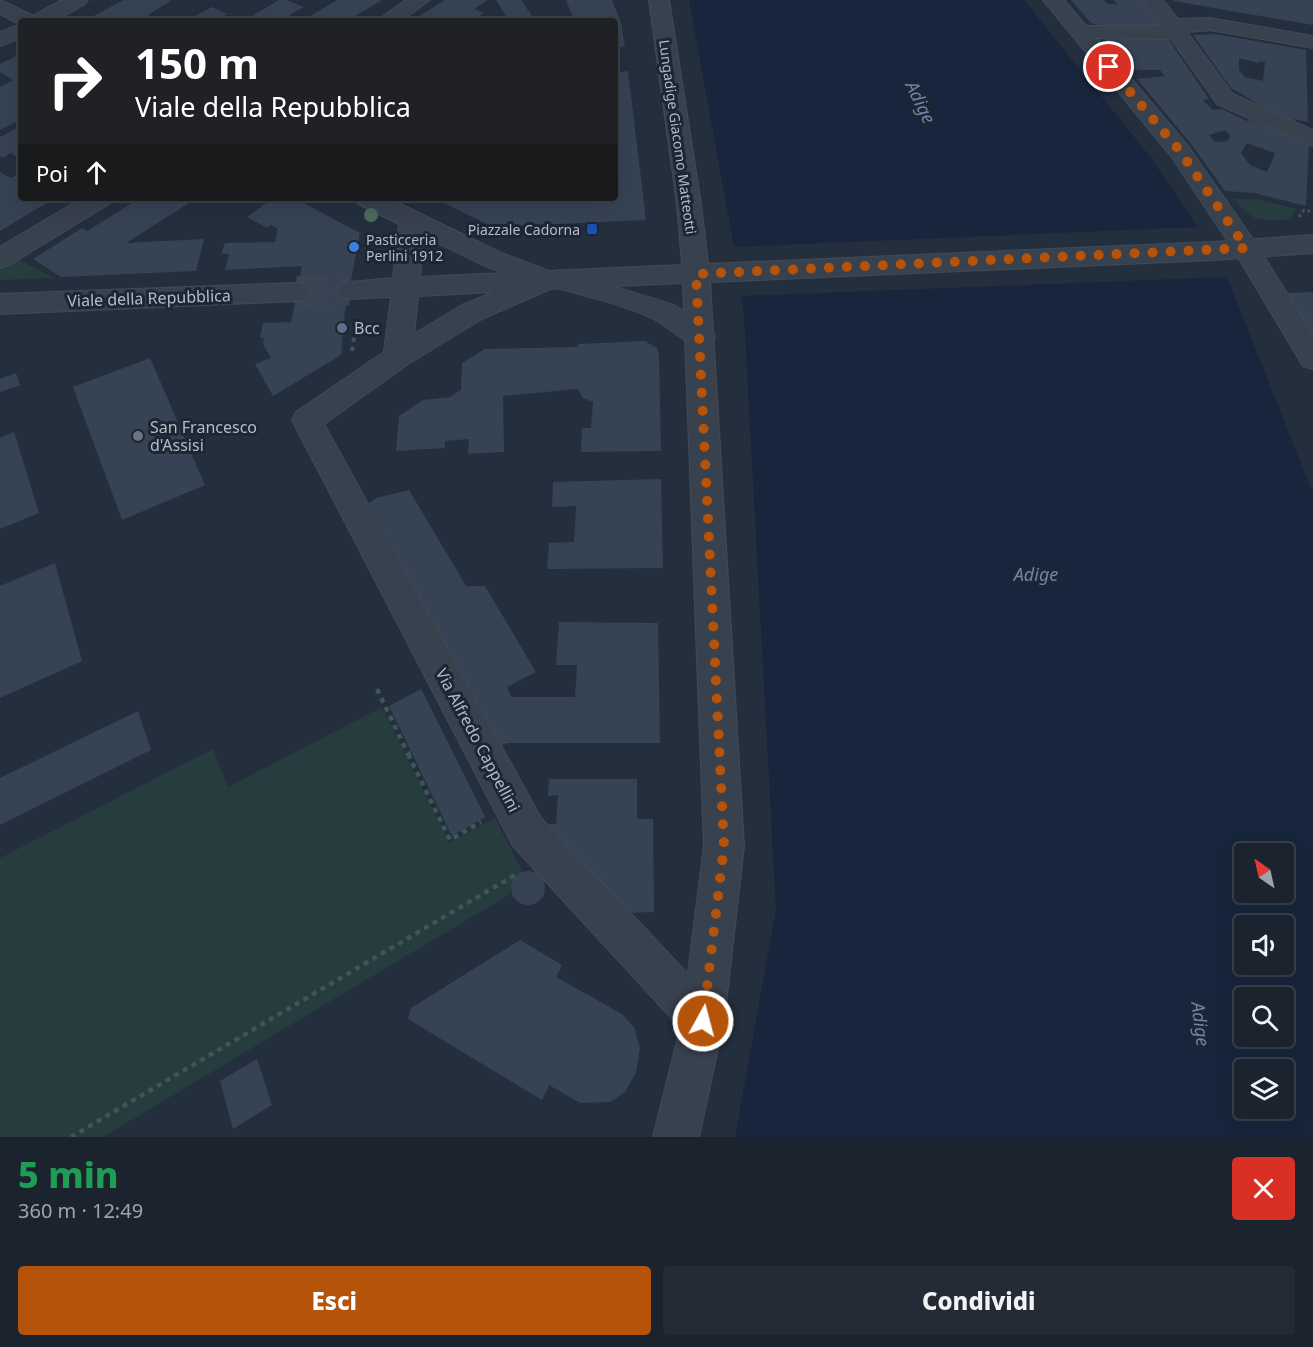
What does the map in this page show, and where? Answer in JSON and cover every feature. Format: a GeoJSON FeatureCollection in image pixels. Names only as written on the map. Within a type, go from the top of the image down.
{"type":"FeatureCollection","features":[{"type":"Feature","properties":{"kind":"street"},"geometry":{"type":"LineString","coordinates":[[44,18],[78,0]]}},
{"type":"Feature","properties":{"kind":"street"},"geometry":{"type":"LineString","coordinates":[[392,18],[420,0]]}},
{"type":"Feature","properties":{"kind":"street"},"geometry":{"type":"LineString","coordinates":[[638,0],[663,33]]}},
{"type":"Feature","properties":{"kind":"street","name":"Lungadige Giacomo Matteotti"},"geometry":{"type":"LineString","coordinates":[[659,0],[686,181],[701,337],[724,846],[703,1021],[676,1137]]}},
{"type":"Feature","properties":{"kind":"street"},"geometry":{"type":"LineString","coordinates":[[1053,0],[1180,151],[1246,248],[1313,358]]}},
{"type":"Feature","properties":{"kind":"street"},"geometry":{"type":"LineString","coordinates":[[1153,0],[1226,99],[1313,139]]}},
{"type":"Feature","properties":{"kind":"street"},"geometry":{"type":"LineString","coordinates":[[0,6],[23,18]]}},
{"type":"Feature","properties":{"kind":"street"},"geometry":{"type":"LineString","coordinates":[[1081,33],[1175,29],[1210,24],[1313,42]]}},
{"type":"Feature","properties":{"kind":"street"},"geometry":{"type":"LineString","coordinates":[[0,40],[18,31]]}},
{"type":"Feature","properties":{"kind":"street"},"geometry":{"type":"LineString","coordinates":[[0,259],[94,201]]}},
{"type":"Feature","properties":{"kind":"street"},"geometry":{"type":"LineString","coordinates":[[373,201],[492,259],[664,312],[701,337]]}},
{"type":"Feature","properties":{"kind":"street"},"geometry":{"type":"LineString","coordinates":[[398,357],[412,222]]}},
{"type":"Feature","properties":{"kind":"street"},"geometry":{"type":"LineString","coordinates":[[349,290],[1214,251],[1313,244]]}},
{"type":"Feature","properties":{"kind":"street"},"geometry":{"type":"LineString","coordinates":[[398,357],[472,312],[554,279]]}},
{"type":"Feature","properties":{"kind":"street","name":"Viale della Repubblica"},"geometry":{"type":"LineString","coordinates":[[0,304],[297,292]]}},
{"type":"Feature","properties":{"kind":"street","name":"Via Alfredo Cappellini"},"geometry":{"type":"LineString","coordinates":[[398,357],[307,420],[527,832],[703,1021]]}},
{"type":"Feature","properties":{"kind":"path"},"geometry":{"type":"LineString","coordinates":[[377,689],[450,840],[489,817]]}},
{"type":"Feature","properties":{"kind":"path"},"geometry":{"type":"LineString","coordinates":[[71,1137],[518,873],[513,864]]}},
{"type":"Feature","properties":{"kind":"green space"},"geometry":{"type":"Polygon","coordinates":[[[1234,199],[1257,199],[1296,209],[1291,219],[1265,220],[1247,213],[1234,199]]]}},
{"type":"Feature","properties":{"kind":"green space"},"geometry":{"type":"Polygon","coordinates":[[[14,257],[54,278],[0,280],[0,265],[14,257]]]}},
{"type":"Feature","properties":{"kind":"green space"},"geometry":{"type":"Polygon","coordinates":[[[382,707],[449,843],[495,818],[522,871],[514,877],[510,894],[103,1137],[0,1137],[0,858],[213,749],[228,787],[382,707]]]}},
{"type":"Feature","properties":{"kind":"water","name":"Adige"},"geometry":{"type":"Polygon","coordinates":[[[689,0],[1024,0],[1151,158],[1198,227],[1227,277],[1313,494],[1313,1137],[735,1137],[776,909],[744,316],[734,247],[689,0]]]}},
{"type":"Feature","properties":{"kind":"pier"},"geometry":{"type":"Polygon","coordinates":[[[1198,227],[1227,277],[741,296],[734,247],[1198,227]]]}},
{"type":"Feature","properties":{"kind":"building"},"geometry":{"type":"Polygon","coordinates":[[[124,0],[171,1],[149,14],[148,18],[90,18],[124,0]]]}},
{"type":"Feature","properties":{"kind":"building"},"geometry":{"type":"Polygon","coordinates":[[[279,0],[287,0],[304,7],[289,15],[296,18],[250,17],[279,0]]]}},
{"type":"Feature","properties":{"kind":"building"},"geometry":{"type":"Polygon","coordinates":[[[337,0],[382,0],[352,18],[307,18],[337,0]]]}},
{"type":"Feature","properties":{"kind":"building"},"geometry":{"type":"Polygon","coordinates":[[[445,0],[488,0],[474,9],[484,13],[477,18],[462,16],[459,18],[416,18],[445,0]]]}},
{"type":"Feature","properties":{"kind":"building"},"geometry":{"type":"Polygon","coordinates":[[[496,0],[521,0],[532,16],[523,18],[507,18],[496,0]]]}},
{"type":"Feature","properties":{"kind":"building"},"geometry":{"type":"Polygon","coordinates":[[[566,0],[612,0],[621,23],[625,47],[618,48],[618,18],[573,18],[566,0]]]}},
{"type":"Feature","properties":{"kind":"building"},"geometry":{"type":"Polygon","coordinates":[[[1071,0],[1104,0],[1107,4],[1117,4],[1114,0],[1144,0],[1160,25],[1091,23],[1071,0]]]}},
{"type":"Feature","properties":{"kind":"building"},"geometry":{"type":"Polygon","coordinates":[[[1313,0],[1313,25],[1173,1],[1313,0]]]}},
{"type":"Feature","properties":{"kind":"building"},"geometry":{"type":"Polygon","coordinates":[[[212,7],[227,14],[220,18],[192,18],[212,7]]]}},
{"type":"Feature","properties":{"kind":"building"},"geometry":{"type":"Polygon","coordinates":[[[1216,34],[1306,50],[1308,122],[1281,117],[1231,88],[1193,35],[1216,34]],[[1239,58],[1239,70],[1245,77],[1263,81],[1265,62],[1259,61],[1259,63],[1239,58]]]}},
{"type":"Feature","properties":{"kind":"building"},"geometry":{"type":"Polygon","coordinates":[[[1167,37],[1209,99],[1203,100],[1213,110],[1222,109],[1247,121],[1309,142],[1306,206],[1254,193],[1225,191],[1191,144],[1137,79],[1165,76],[1160,70],[1129,70],[1103,38],[1167,37]],[[1225,130],[1209,135],[1215,142],[1227,141],[1231,136],[1225,130]],[[1247,143],[1241,153],[1250,165],[1267,172],[1275,153],[1247,143]]]}},
{"type":"Feature","properties":{"kind":"building"},"geometry":{"type":"Polygon","coordinates":[[[16,56],[18,57],[18,121],[0,130],[0,87],[13,80],[0,72],[0,64],[16,56]]]}},
{"type":"Feature","properties":{"kind":"building"},"geometry":{"type":"Polygon","coordinates":[[[628,71],[646,220],[493,227],[440,201],[618,201],[618,73],[628,71]]]}},
{"type":"Feature","properties":{"kind":"building"},"geometry":{"type":"Polygon","coordinates":[[[18,128],[18,158],[11,153],[3,158],[0,156],[0,137],[18,128]]]}},
{"type":"Feature","properties":{"kind":"building"},"geometry":{"type":"Polygon","coordinates":[[[0,172],[11,178],[18,174],[18,201],[50,201],[0,231],[0,172]]]}},
{"type":"Feature","properties":{"kind":"building"},"geometry":{"type":"Polygon","coordinates":[[[135,201],[192,201],[126,243],[204,239],[196,271],[61,277],[33,259],[82,228],[87,231],[135,201]]]}},
{"type":"Feature","properties":{"kind":"building"},"geometry":{"type":"Polygon","coordinates":[[[269,201],[300,201],[360,233],[345,311],[341,355],[273,396],[255,364],[271,358],[263,344],[264,338],[260,338],[263,323],[291,322],[302,266],[225,270],[229,254],[221,254],[225,243],[275,242],[278,229],[271,225],[267,228],[247,217],[269,201]]]}},
{"type":"Feature","properties":{"kind":"building"},"geometry":{"type":"Polygon","coordinates":[[[1313,292],[1313,340],[1285,293],[1313,292]]]}},
{"type":"Feature","properties":{"kind":"building"},"geometry":{"type":"Polygon","coordinates":[[[645,341],[657,348],[659,355],[661,451],[581,452],[582,428],[591,428],[593,402],[583,398],[578,389],[503,396],[504,452],[468,454],[469,439],[445,441],[445,448],[396,451],[399,416],[423,400],[450,397],[461,390],[462,363],[485,349],[578,347],[578,344],[645,341]]]}},
{"type":"Feature","properties":{"kind":"building","name":"San Francesco d'Assisi"},"geometry":{"type":"Polygon","coordinates":[[[150,358],[205,485],[122,520],[73,387],[150,358]]]}},
{"type":"Feature","properties":{"kind":"building"},"geometry":{"type":"Polygon","coordinates":[[[16,373],[20,385],[0,392],[0,379],[16,373]]]}},
{"type":"Feature","properties":{"kind":"building"},"geometry":{"type":"Polygon","coordinates":[[[14,432],[39,513],[0,529],[0,438],[14,432]]]}},
{"type":"Feature","properties":{"kind":"building"},"geometry":{"type":"Polygon","coordinates":[[[661,479],[663,568],[547,569],[549,543],[574,542],[576,506],[552,507],[553,482],[661,479]]]}},
{"type":"Feature","properties":{"kind":"building"},"geometry":{"type":"Polygon","coordinates":[[[409,490],[466,586],[485,586],[536,672],[507,687],[511,697],[575,697],[577,665],[556,665],[559,622],[658,623],[660,743],[507,743],[500,746],[369,503],[376,498],[409,490]]]}},
{"type":"Feature","properties":{"kind":"building"},"geometry":{"type":"Polygon","coordinates":[[[55,563],[82,661],[0,698],[0,586],[55,563]]]}},
{"type":"Feature","properties":{"kind":"building"},"geometry":{"type":"Polygon","coordinates":[[[421,689],[485,817],[452,836],[389,706],[421,689]]]}},
{"type":"Feature","properties":{"kind":"building"},"geometry":{"type":"Polygon","coordinates":[[[138,711],[151,750],[0,825],[0,778],[138,711]]]}},
{"type":"Feature","properties":{"kind":"building"},"geometry":{"type":"Polygon","coordinates":[[[549,779],[637,779],[637,819],[653,819],[654,912],[621,913],[542,824],[556,824],[558,795],[548,796],[549,779]]]}},
{"type":"Feature","properties":{"kind":"building"},"geometry":{"type":"Polygon","coordinates":[[[528,871],[540,876],[545,888],[540,900],[528,905],[516,900],[511,888],[516,876],[528,871]]]}},
{"type":"Feature","properties":{"kind":"building"},"geometry":{"type":"Polygon","coordinates":[[[520,940],[562,965],[556,977],[622,1014],[634,1027],[640,1048],[636,1073],[625,1092],[610,1102],[580,1103],[549,1085],[542,1100],[408,1019],[411,1008],[520,940]]]}},
{"type":"Feature","properties":{"kind":"building"},"geometry":{"type":"Polygon","coordinates":[[[257,1059],[272,1105],[233,1129],[220,1081],[257,1059]]]}},
{"type":"Feature","properties":{"kind":"tunnel"},"geometry":{"type":"LineString","coordinates":[[297,292],[349,290]]}},
{"type":"Feature","properties":{"kind":"place","name":"Piazzale Cadorna"},"geometry":{"type":"Point","coordinates":[592,229]}},
{"type":"Feature","properties":{"kind":"place","name":"Pasticceria Perlini 1912"},"geometry":{"type":"Point","coordinates":[354,247]}},
{"type":"Feature","properties":{"kind":"place","name":"Bcc"},"geometry":{"type":"Point","coordinates":[342,328]}},
{"type":"Feature","properties":{"kind":"place","name":"San Francesco d'Assisi"},"geometry":{"type":"Point","coordinates":[138,436]}},
{"type":"Feature","properties":{"kind":"route"},"geometry":{"type":"LineString","coordinates":[[703,1021],[724,846],[706,426],[696,274],[1246,248],[1180,151],[1109,67]]}}]}
